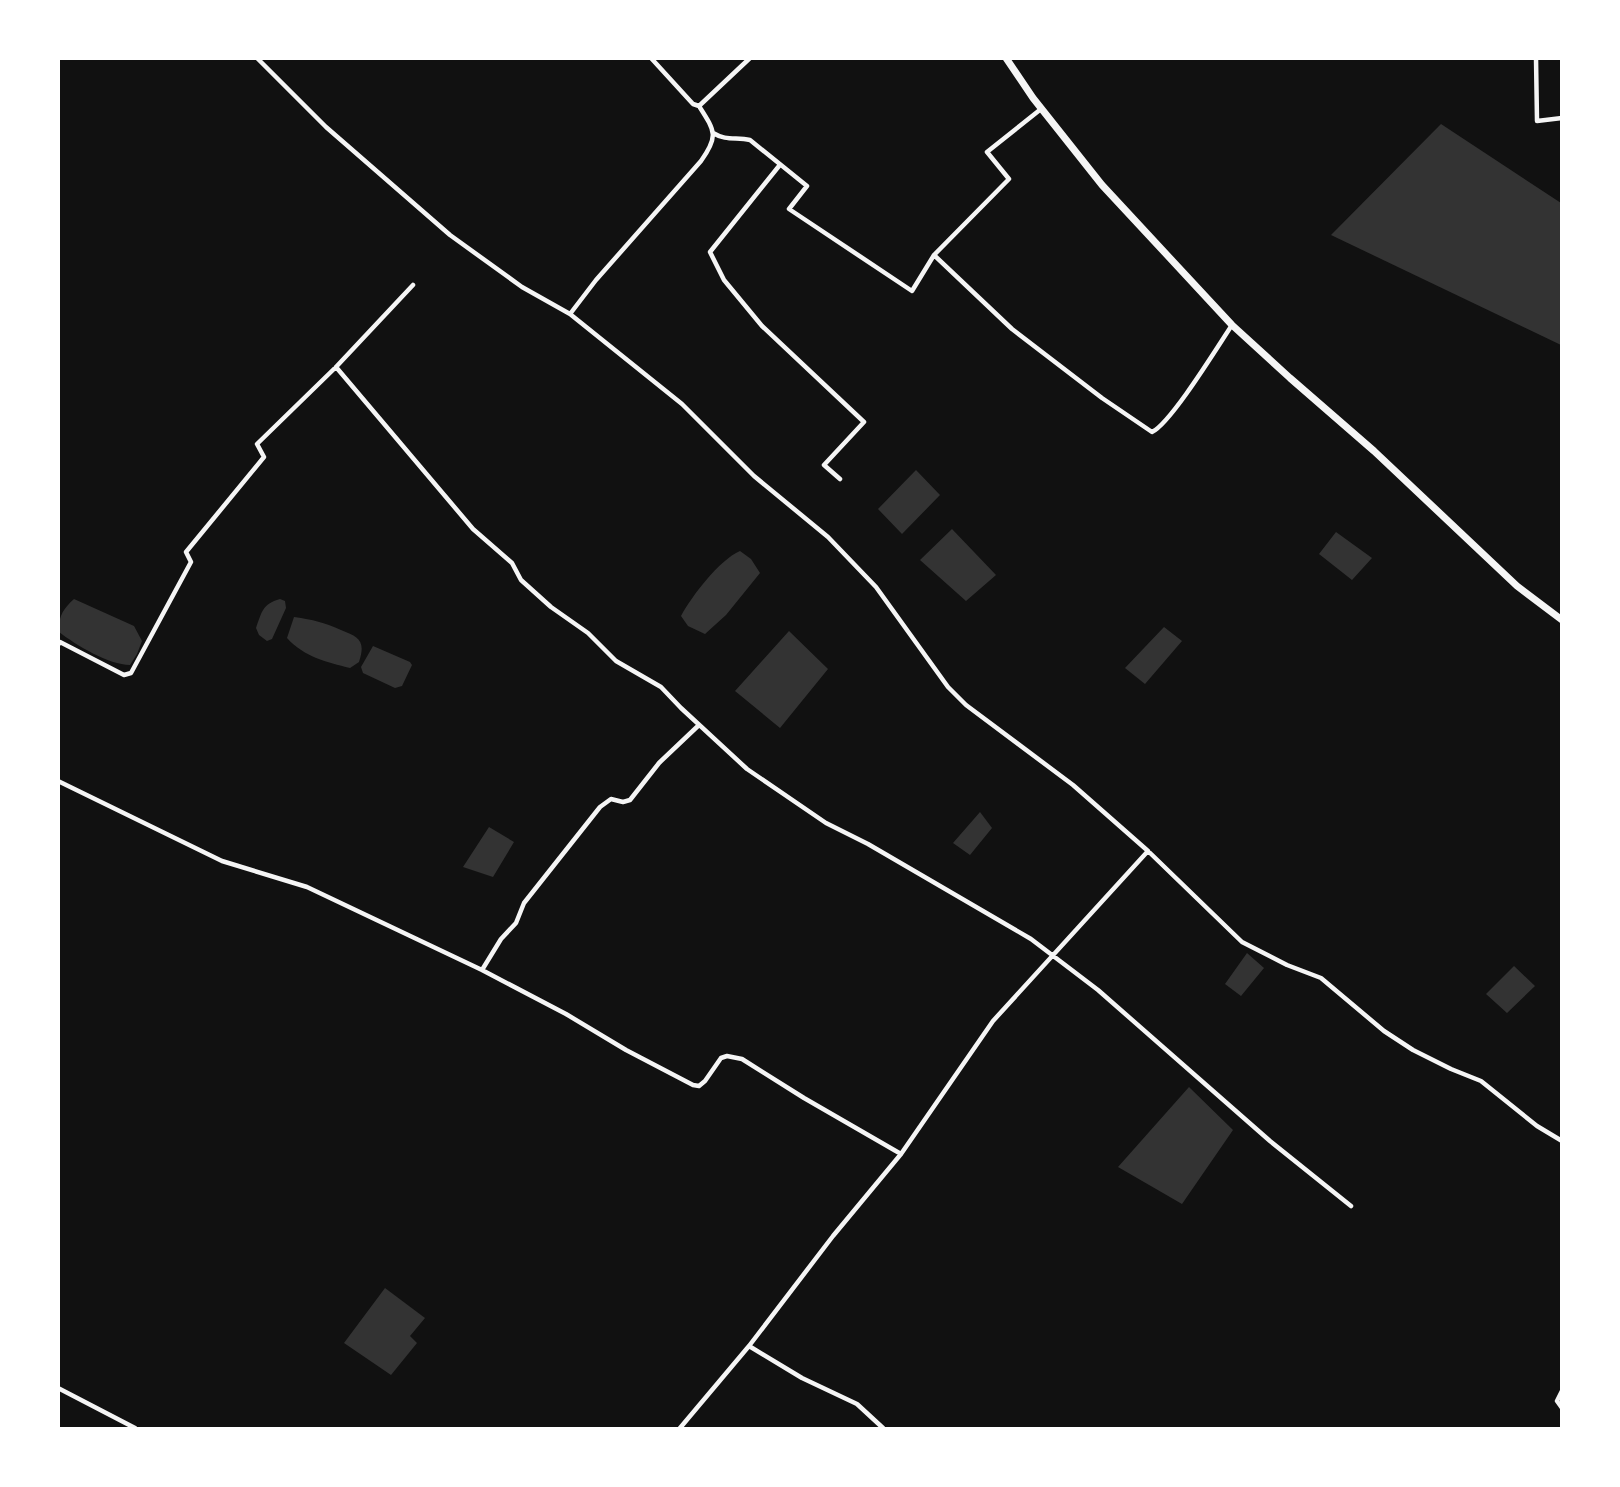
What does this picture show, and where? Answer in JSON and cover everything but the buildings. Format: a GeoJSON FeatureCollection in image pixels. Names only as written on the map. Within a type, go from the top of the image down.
{"type":"FeatureCollection","features":[{"type":"Feature","properties":{"kind":"main road"},"geometry":{"type":"LineString","coordinates":[[1006,58],[1041,109],[1102,185],[1232,325],[1374,451],[1517,586],[1562,620]]}},
{"type":"Feature","properties":{"kind":"street"},"geometry":{"type":"LineString","coordinates":[[257,58],[326,127],[450,235],[522,287],[570,314],[682,404],[754,476],[828,537],[876,587],[948,687],[960,699],[1073,785],[1148,851],[1242,942],[1287,965],[1321,978],[1384,1031],[1413,1050],[1481,1081],[1537,1126],[1562,1142]]}},
{"type":"Feature","properties":{"kind":"street"},"geometry":{"type":"LineString","coordinates":[[651,58],[693,104],[699,106],[714,133],[729,140],[740,138],[750,140],[779,166],[807,186],[789,209],[912,291],[934,255],[1009,179],[987,152],[1041,109]]}},
{"type":"Feature","properties":{"kind":"street"},"geometry":{"type":"LineString","coordinates":[[699,106],[750,58]]}},
{"type":"Feature","properties":{"kind":"street"},"geometry":{"type":"LineString","coordinates":[[1536,58],[1537,121],[1562,118]]}},
{"type":"Feature","properties":{"kind":"street"},"geometry":{"type":"LineString","coordinates":[[570,314],[596,280],[701,161],[712,145],[714,133]]}},
{"type":"Feature","properties":{"kind":"street"},"geometry":{"type":"LineString","coordinates":[[779,166],[710,252],[724,280],[762,326],[864,422],[824,465],[840,479]]}},
{"type":"Feature","properties":{"kind":"street"},"geometry":{"type":"LineString","coordinates":[[934,255],[1012,329],[1102,398],[1152,432],[1166,421],[1232,325]]}},
{"type":"Feature","properties":{"kind":"street"},"geometry":{"type":"LineString","coordinates":[[58,645],[60,642],[124,675],[131,673],[191,562],[186,552],[264,457],[257,444],[336,367],[413,285]]}},
{"type":"Feature","properties":{"kind":"street"},"geometry":{"type":"LineString","coordinates":[[336,367],[473,529],[512,563],[521,580],[551,607],[588,633],[616,661],[661,687],[747,769],[826,823],[868,844],[1031,939],[1098,990],[1262,1134],[1351,1206]]}},
{"type":"Feature","properties":{"kind":"street"},"geometry":{"type":"LineString","coordinates":[[482,970],[501,939],[516,923],[524,903],[600,807],[611,799],[623,802],[630,800],[659,763],[699,725]]}},
{"type":"Feature","properties":{"kind":"street"},"geometry":{"type":"LineString","coordinates":[[58,781],[222,861],[307,887],[482,970],[693,1085],[699,1086],[705,1081],[721,1058],[727,1056],[742,1059],[901,1154]]}},
{"type":"Feature","properties":{"kind":"street"},"geometry":{"type":"LineString","coordinates":[[680,1428],[749,1346],[833,1236],[901,1154],[993,1021],[1148,851]]}},
{"type":"Feature","properties":{"kind":"street"},"geometry":{"type":"LineString","coordinates":[[749,1346],[802,1378],[857,1404],[883,1428]]}},
{"type":"Feature","properties":{"kind":"street"},"geometry":{"type":"LineString","coordinates":[[58,1388],[135,1428]]}},
{"type":"Feature","properties":{"kind":"street"},"geometry":{"type":"LineString","coordinates":[[1562,1391],[1557,1401],[1562,1408]]}},
{"type":"Feature","properties":{"kind":"shaded area"},"geometry":{"type":"Polygon","coordinates":[[[1441,124],[1561,203],[1561,345],[1331,235],[1441,124]]]}},
{"type":"Feature","properties":{"kind":"shaded area"},"geometry":{"type":"Polygon","coordinates":[[[916,470],[940,495],[902,534],[878,509],[916,470]]]}},
{"type":"Feature","properties":{"kind":"shaded area"},"geometry":{"type":"Polygon","coordinates":[[[952,529],[996,575],[966,601],[920,560],[952,529]]]}},
{"type":"Feature","properties":{"kind":"shaded area"},"geometry":{"type":"Polygon","coordinates":[[[1336,532],[1372,558],[1352,580],[1319,554],[1336,532]]]}},
{"type":"Feature","properties":{"kind":"shaded area"},"geometry":{"type":"Polygon","coordinates":[[[740,551],[751,559],[760,573],[726,615],[705,634],[688,626],[681,616],[692,599],[723,562],[740,551]]]}},
{"type":"Feature","properties":{"kind":"shaded area"},"geometry":{"type":"Polygon","coordinates":[[[74,599],[134,626],[142,641],[130,665],[103,658],[59,632],[62,614],[74,599]]]}},
{"type":"Feature","properties":{"kind":"shaded area"},"geometry":{"type":"Polygon","coordinates":[[[280,599],[285,601],[286,608],[272,639],[267,641],[259,635],[256,628],[266,606],[280,599]]]}},
{"type":"Feature","properties":{"kind":"shaded area"},"geometry":{"type":"Polygon","coordinates":[[[294,617],[323,623],[356,638],[362,649],[359,662],[350,668],[316,658],[301,650],[287,638],[294,617]]]}},
{"type":"Feature","properties":{"kind":"shaded area"},"geometry":{"type":"Polygon","coordinates":[[[1164,627],[1182,641],[1145,684],[1125,668],[1164,627]]]}},
{"type":"Feature","properties":{"kind":"shaded area"},"geometry":{"type":"Polygon","coordinates":[[[789,631],[828,669],[780,728],[735,691],[789,631]]]}},
{"type":"Feature","properties":{"kind":"shaded area"},"geometry":{"type":"Polygon","coordinates":[[[373,646],[410,662],[412,665],[402,686],[395,688],[363,673],[361,667],[373,646]]]}},
{"type":"Feature","properties":{"kind":"shaded area"},"geometry":{"type":"Polygon","coordinates":[[[980,812],[992,828],[970,855],[953,843],[980,812]]]}},
{"type":"Feature","properties":{"kind":"shaded area"},"geometry":{"type":"Polygon","coordinates":[[[489,827],[514,842],[493,877],[463,867],[489,827]]]}},
{"type":"Feature","properties":{"kind":"shaded area"},"geometry":{"type":"Polygon","coordinates":[[[1247,953],[1264,968],[1241,996],[1225,984],[1247,953]]]}},
{"type":"Feature","properties":{"kind":"shaded area"},"geometry":{"type":"Polygon","coordinates":[[[1514,966],[1535,986],[1507,1013],[1486,994],[1514,966]]]}},
{"type":"Feature","properties":{"kind":"shaded area"},"geometry":{"type":"Polygon","coordinates":[[[1189,1087],[1233,1130],[1182,1204],[1118,1167],[1189,1087]]]}},
{"type":"Feature","properties":{"kind":"shaded area"},"geometry":{"type":"Polygon","coordinates":[[[385,1288],[425,1318],[410,1336],[417,1343],[391,1375],[344,1343],[385,1288]]]}}]}
